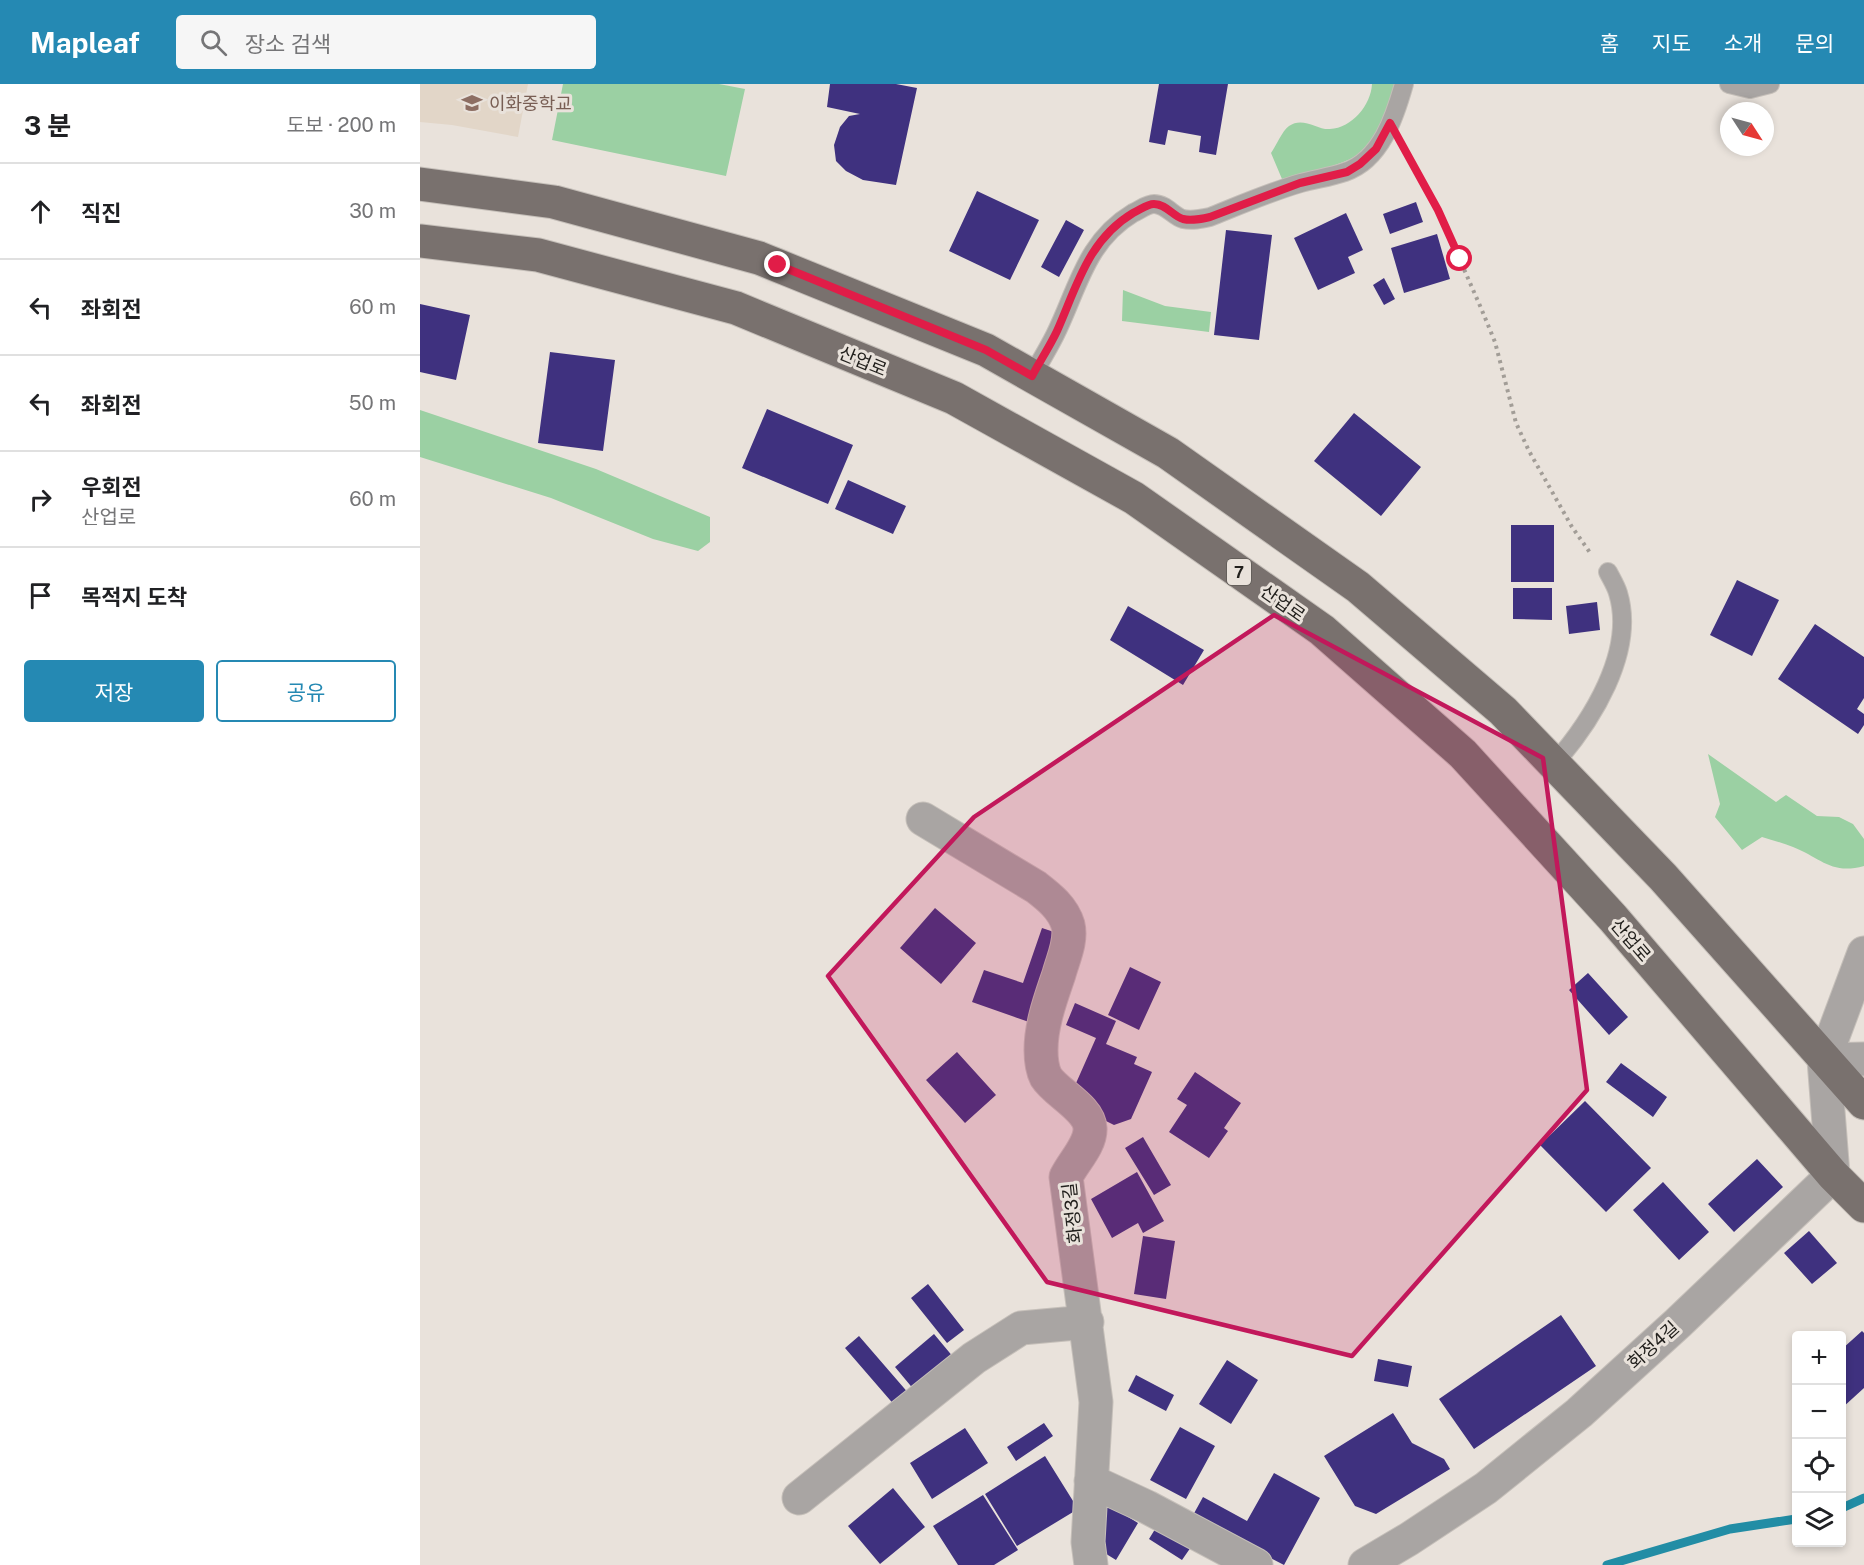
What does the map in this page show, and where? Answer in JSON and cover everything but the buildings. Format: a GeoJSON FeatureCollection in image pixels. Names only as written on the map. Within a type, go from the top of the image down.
{"type":"FeatureCollection","features":[{"type":"Feature","properties":{"kind":"main road"},"geometry":{"type":"LineString","coordinates":[[420,184],[554,202],[759,258],[986,350],[1168,453],[1358,587],[1503,711],[1663,877],[1864,1104]]}},
{"type":"Feature","properties":{"kind":"main road","name":"산업로"},"geometry":{"type":"LineString","coordinates":[[420,241],[538,255],[736,308],[954,398],[1134,498],[1322,630],[1463,754],[1613,918],[1833,1174],[1864,1206]]}},
{"type":"Feature","properties":{"kind":"street","name":"화정3길"},"geometry":{"type":"LineString","coordinates":[[923,819],[1050,897],[1062,911],[1068,926],[1068,942],[1045,1022],[1041,1050],[1043,1068],[1047,1078],[1086,1116],[1090,1127],[1088,1139],[1066,1177],[1096,1402],[1088,1542],[1090,1565]]}},
{"type":"Feature","properties":{"kind":"street"},"geometry":{"type":"LineString","coordinates":[[1833,1174],[1824,1060],[1864,953]]}},
{"type":"Feature","properties":{"kind":"street"},"geometry":{"type":"LineString","coordinates":[[1824,1060],[1864,1059]]}},
{"type":"Feature","properties":{"kind":"street","name":"화정4길"},"geometry":{"type":"LineString","coordinates":[[1365,1565],[1486,1488],[1579,1413],[1686,1315],[1833,1174]]}},
{"type":"Feature","properties":{"kind":"street"},"geometry":{"type":"LineString","coordinates":[[799,1498],[974,1358],[1011,1334],[1021,1328],[1087,1322]]}},
{"type":"Feature","properties":{"kind":"street"},"geometry":{"type":"LineString","coordinates":[[1091,1481],[1147,1507],[1256,1565]]}},
{"type":"Feature","properties":{"kind":"lane"},"geometry":{"type":"LineString","coordinates":[[1032,376],[1055,335],[1082,269],[1100,241],[1118,223],[1154,204],[1182,218],[1203,219],[1300,183],[1347,172],[1360,164],[1376,149],[1390,123],[1404,84]]}},
{"type":"Feature","properties":{"kind":"lane"},"geometry":{"type":"LineString","coordinates":[[1729,84],[1750,89],[1770,84]]}},
{"type":"Feature","properties":{"kind":"lane"},"geometry":{"type":"LineString","coordinates":[[1554,764],[1588,721],[1613,667],[1620,642],[1621,617],[1618,593],[1608,572]]}},
{"type":"Feature","properties":{"kind":"path"},"geometry":{"type":"LineString","coordinates":[[1390,123],[1438,210],[1481,308],[1495,342],[1516,423],[1529,451],[1572,527],[1590,553],[1608,572]]}},
{"type":"Feature","properties":{"kind":"highlighted area"},"geometry":{"type":"Polygon","coordinates":[[[1274,615],[1543,758],[1587,1090],[1352,1356],[1047,1282],[828,976],[974,817],[1274,615]]]}},
{"type":"Feature","properties":{"kind":"shaded area","name":"이화중학교"},"geometry":{"type":"Polygon","coordinates":[[[420,84],[528,84],[518,137],[452,125],[420,122],[420,84]]]}},
{"type":"Feature","properties":{"kind":"green space"},"geometry":{"type":"Polygon","coordinates":[[[563,84],[719,84],[745,89],[726,176],[552,140],[563,84]]]}},
{"type":"Feature","properties":{"kind":"green space"},"geometry":{"type":"Polygon","coordinates":[[[1372,84],[1399,84],[1380,129],[1364,151],[1330,167],[1282,179],[1271,153],[1286,128],[1299,122],[1325,129],[1338,128],[1346,124],[1353,120],[1364,107],[1372,84]]]}},
{"type":"Feature","properties":{"kind":"green space"},"geometry":{"type":"Polygon","coordinates":[[[1123,290],[1165,306],[1211,312],[1209,332],[1122,321],[1123,290]]]}},
{"type":"Feature","properties":{"kind":"green space"},"geometry":{"type":"Polygon","coordinates":[[[420,410],[596,469],[710,517],[710,542],[698,551],[653,539],[551,498],[420,457],[420,410]]]}},
{"type":"Feature","properties":{"kind":"green space"},"geometry":{"type":"Polygon","coordinates":[[[1708,754],[1776,802],[1786,795],[1817,816],[1839,817],[1853,824],[1864,839],[1864,866],[1834,867],[1803,851],[1762,837],[1742,850],[1715,817],[1720,804],[1708,754]]]}},
{"type":"Feature","properties":{"kind":"waterway"},"geometry":{"type":"LineString","coordinates":[[1846,1506],[1864,1498]]}},
{"type":"Feature","properties":{"kind":"waterway"},"geometry":{"type":"LineString","coordinates":[[1607,1565],[1730,1529],[1792,1520]]}},
{"type":"Feature","properties":{"kind":"place","name":"이화중학교"},"geometry":{"type":"Point","coordinates":[472,103]}},
{"type":"Feature","properties":{"kind":"route"},"geometry":{"type":"LineString","coordinates":[[778,265],[986,350],[1032,376],[1055,335],[1082,269],[1100,241],[1118,223],[1154,204],[1182,218],[1195,220],[1210,217],[1300,183],[1347,172],[1360,164],[1376,149],[1390,123],[1438,210],[1460,259]]}}]}
